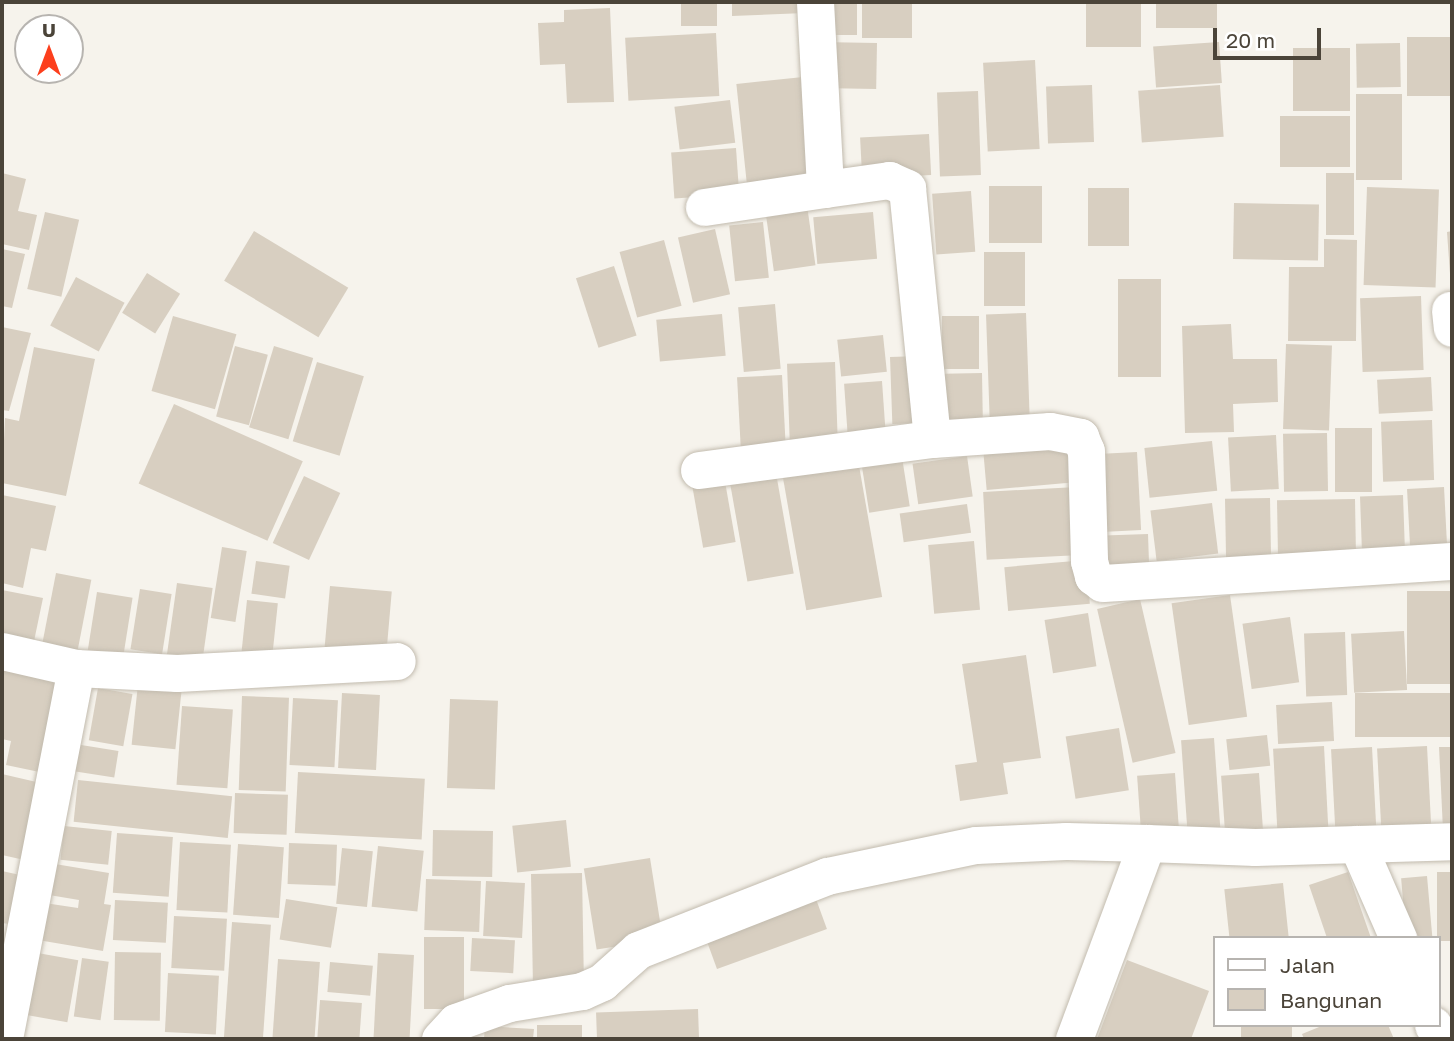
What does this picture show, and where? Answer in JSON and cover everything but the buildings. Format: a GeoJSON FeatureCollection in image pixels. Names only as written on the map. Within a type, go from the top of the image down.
{"type":"FeatureCollection","features":[{"type":"Feature","properties":{"kind":"street"},"geometry":{"type":"LineString","coordinates":[[815,2],[825,190]]}},
{"type":"Feature","properties":{"kind":"street"},"geometry":{"type":"LineString","coordinates":[[704,207],[889,180],[907,188],[932,439]]}},
{"type":"Feature","properties":{"kind":"street"},"geometry":{"type":"LineString","coordinates":[[699,470],[932,439],[1050,431],[1080,437],[1086,451],[1088,561],[1093,576],[1102,583],[1452,561]]}},
{"type":"Feature","properties":{"kind":"street"},"geometry":{"type":"LineString","coordinates":[[2,651],[76,668],[177,673],[397,661]]}},
{"type":"Feature","properties":{"kind":"street"},"geometry":{"type":"LineString","coordinates":[[4,1039],[46,803],[76,668]]}},
{"type":"Feature","properties":{"kind":"street"},"geometry":{"type":"LineString","coordinates":[[440,1039],[456,1022],[470,1016],[509,1003],[592,986],[638,950],[827,876],[975,845],[1066,841],[1255,847],[1452,841]]}},
{"type":"Feature","properties":{"kind":"street"},"geometry":{"type":"LineString","coordinates":[[1074,1039],[1147,843]]}},
{"type":"Feature","properties":{"kind":"street"},"geometry":{"type":"LineString","coordinates":[[1357,844],[1397,936]]}}]}
